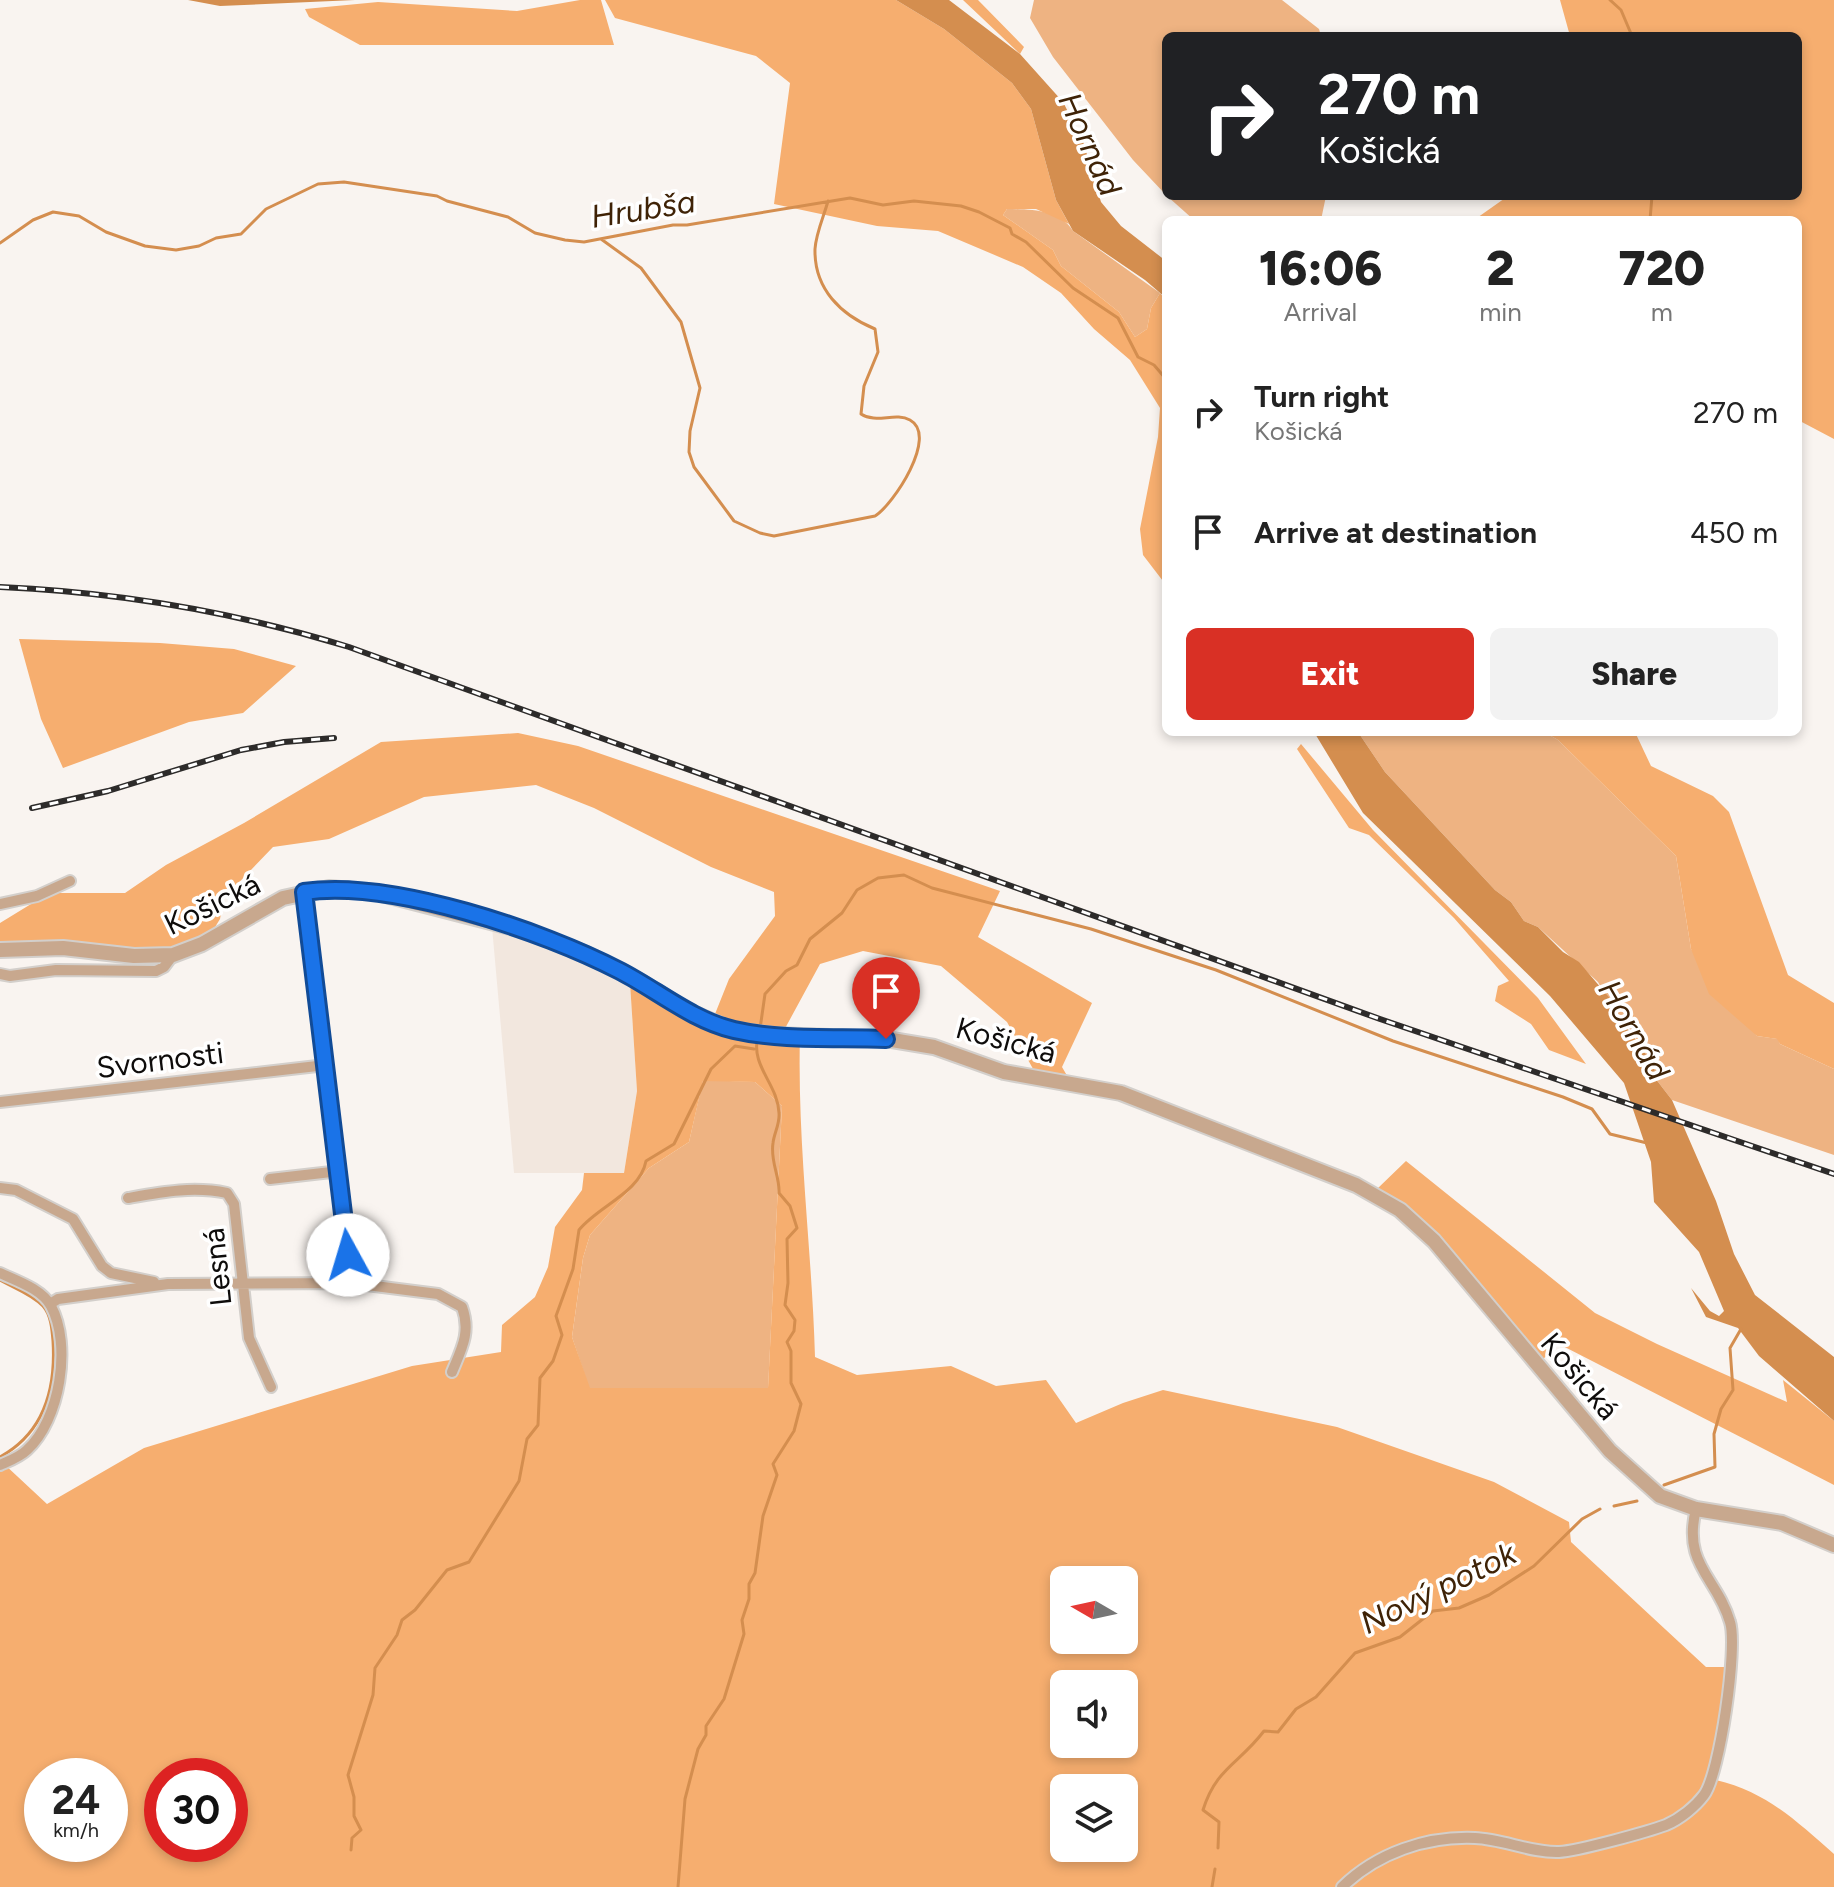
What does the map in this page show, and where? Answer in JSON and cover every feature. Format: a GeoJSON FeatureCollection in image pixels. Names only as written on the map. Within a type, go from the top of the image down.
{"type":"FeatureCollection","features":[{"type":"Feature","properties":{"kind":"street"},"geometry":{"type":"LineString","coordinates":[[0,904],[37,896],[70,881]]}},
{"type":"Feature","properties":{"kind":"street","name":"Košická"},"geometry":{"type":"LineString","coordinates":[[0,950],[63,948],[144,956],[173,955],[202,944],[283,898],[329,888],[374,892],[530,932],[586,954],[641,982],[686,1010],[732,1030],[898,1041],[934,1047],[1004,1072],[1121,1093],[1356,1185],[1400,1210],[1434,1241],[1610,1451],[1655,1492],[1696,1509],[1782,1523],[1834,1545]]}},
{"type":"Feature","properties":{"kind":"street"},"geometry":{"type":"LineString","coordinates":[[304,892],[340,1171],[351,1283]]}},
{"type":"Feature","properties":{"kind":"street"},"geometry":{"type":"LineString","coordinates":[[0,974],[25,975],[56,970],[156,971],[164,967],[173,955]]}},
{"type":"Feature","properties":{"kind":"street","name":"Svornosti"},"geometry":{"type":"LineString","coordinates":[[0,1102],[326,1065]]}},
{"type":"Feature","properties":{"kind":"street"},"geometry":{"type":"LineString","coordinates":[[270,1179],[340,1171]]}},
{"type":"Feature","properties":{"kind":"street"},"geometry":{"type":"LineString","coordinates":[[0,1188],[16,1190],[73,1219],[102,1266],[111,1273],[168,1284]]}},
{"type":"Feature","properties":{"kind":"street","name":"Lesná"},"geometry":{"type":"LineString","coordinates":[[128,1198],[177,1189],[208,1189],[227,1193],[234,1204],[249,1338],[271,1387]]}},
{"type":"Feature","properties":{"kind":"street"},"geometry":{"type":"LineString","coordinates":[[0,1273],[38,1292],[50,1304],[59,1328],[58,1392],[48,1417],[26,1451],[0,1465]]}},
{"type":"Feature","properties":{"kind":"street"},"geometry":{"type":"LineString","coordinates":[[50,1304],[58,1299],[168,1284],[351,1283],[438,1294],[462,1307],[468,1323],[465,1342],[452,1372]]}},
{"type":"Feature","properties":{"kind":"street"},"geometry":{"type":"LineString","coordinates":[[1342,1887],[1356,1873],[1398,1849],[1428,1841],[1476,1838],[1560,1852],[1667,1824],[1689,1810],[1706,1793],[1724,1728],[1732,1625],[1699,1567],[1693,1546],[1696,1509]]}},
{"type":"Feature","properties":{"kind":"shaded area"},"geometry":{"type":"Polygon","coordinates":[[[188,0],[355,0],[220,6],[188,0]]]}},
{"type":"Feature","properties":{"kind":"shaded area"},"geometry":{"type":"Polygon","coordinates":[[[580,0],[601,0],[614,45],[360,45],[309,17],[305,9],[378,2],[517,11],[580,0]]]}},
{"type":"Feature","properties":{"kind":"shaded area"},"geometry":{"type":"Polygon","coordinates":[[[605,0],[896,0],[944,29],[1012,83],[1031,109],[1056,200],[1069,224],[1036,209],[1007,209],[1003,215],[1053,250],[1061,266],[1119,312],[1135,337],[1147,329],[1151,308],[1160,293],[1162,295],[1162,580],[1143,555],[1140,529],[1158,437],[1160,408],[1130,360],[1094,329],[1061,293],[1023,267],[938,231],[877,226],[774,204],[790,83],[756,56],[615,18],[605,0]]]}},
{"type":"Feature","properties":{"kind":"shaded area"},"geometry":{"type":"Polygon","coordinates":[[[896,0],[949,0],[1020,54],[1063,102],[1083,141],[1101,202],[1121,226],[1162,258],[1162,295],[1073,231],[1056,200],[1031,109],[1012,83],[944,29],[896,0]]]}},
{"type":"Feature","properties":{"kind":"shaded area"},"geometry":{"type":"Polygon","coordinates":[[[963,0],[978,0],[1024,47],[1020,54],[963,0]]]}},
{"type":"Feature","properties":{"kind":"shaded area"},"geometry":{"type":"Polygon","coordinates":[[[1034,0],[1282,0],[1320,32],[1162,32],[1162,191],[1133,160],[1053,57],[1030,18],[1034,0]]]}},
{"type":"Feature","properties":{"kind":"shaded area"},"geometry":{"type":"Polygon","coordinates":[[[1560,0],[1834,0],[1834,439],[1802,422],[1802,216],[1480,216],[1502,200],[1802,200],[1802,32],[1569,32],[1560,0]]]}},
{"type":"Feature","properties":{"kind":"shaded area"},"geometry":{"type":"Polygon","coordinates":[[[1172,200],[1325,200],[1322,216],[1190,216],[1172,200]]]}},
{"type":"Feature","properties":{"kind":"shaded area"},"geometry":{"type":"Polygon","coordinates":[[[1007,209],[1034,210],[1061,219],[1073,231],[1160,293],[1151,308],[1147,329],[1135,337],[1119,312],[1061,266],[1053,250],[1003,215],[1007,209]]]}},
{"type":"Feature","properties":{"kind":"shaded area"},"geometry":{"type":"Polygon","coordinates":[[[19,639],[160,643],[234,649],[296,666],[243,713],[189,722],[63,768],[41,719],[19,639]]]}},
{"type":"Feature","properties":{"kind":"shaded area"},"geometry":{"type":"Polygon","coordinates":[[[518,733],[578,746],[1000,891],[978,937],[1092,1003],[1062,1067],[1069,1079],[1037,1076],[1007,1022],[941,966],[863,951],[820,964],[782,1034],[800,1035],[801,1115],[815,1357],[857,1375],[951,1366],[996,1386],[1046,1380],[1076,1423],[1163,1390],[1337,1427],[1494,1482],[1569,1522],[1571,1542],[1706,1667],[1728,1667],[1716,1780],[1766,1800],[1834,1854],[1834,1887],[0,1887],[0,1465],[3,1463],[47,1504],[144,1448],[412,1366],[501,1352],[502,1325],[535,1297],[548,1267],[555,1227],[582,1190],[584,1173],[624,1173],[637,1091],[630,983],[747,1030],[715,1014],[729,979],[775,916],[774,892],[711,867],[594,808],[536,785],[424,797],[329,839],[273,847],[224,898],[220,919],[209,937],[170,950],[119,950],[31,942],[0,946],[0,923],[49,893],[125,893],[166,865],[381,742],[518,733]],[[703,1081],[689,1142],[649,1168],[590,1235],[583,1258],[572,1337],[590,1388],[768,1388],[782,1106],[755,1082],[703,1081]]]}},
{"type":"Feature","properties":{"kind":"shaded area"},"geometry":{"type":"Polygon","coordinates":[[[1316,736],[1361,736],[1385,772],[1495,890],[1511,902],[1524,921],[1538,927],[1563,952],[1579,962],[1613,1002],[1613,1010],[1641,1046],[1655,1071],[1655,1078],[1672,1100],[1716,1201],[1734,1254],[1755,1295],[1834,1357],[1834,1421],[1759,1356],[1738,1328],[1706,1317],[1691,1288],[1710,1311],[1719,1316],[1724,1311],[1699,1252],[1654,1202],[1651,1162],[1624,1083],[1550,996],[1363,813],[1316,736]]]}},
{"type":"Feature","properties":{"kind":"shaded area"},"geometry":{"type":"Polygon","coordinates":[[[1361,736],[1551,736],[1558,740],[1676,856],[1691,949],[1757,1036],[1778,1039],[1780,1044],[1834,1069],[1834,1155],[1672,1100],[1655,1078],[1655,1071],[1641,1046],[1627,1025],[1620,1022],[1598,982],[1538,927],[1524,921],[1511,902],[1495,890],[1385,772],[1361,736]]]}},
{"type":"Feature","properties":{"kind":"shaded area"},"geometry":{"type":"Polygon","coordinates":[[[1551,736],[1637,736],[1651,766],[1713,796],[1729,812],[1788,975],[1834,1003],[1834,1069],[1780,1044],[1777,1039],[1757,1036],[1709,994],[1691,949],[1676,856],[1551,736]]]}},
{"type":"Feature","properties":{"kind":"shaded area"},"geometry":{"type":"Polygon","coordinates":[[[1301,744],[1373,830],[1538,998],[1586,1064],[1549,1050],[1531,1024],[1495,1001],[1498,986],[1509,981],[1454,918],[1369,835],[1349,828],[1297,749],[1301,744]]]}},
{"type":"Feature","properties":{"kind":"shaded area"},"geometry":{"type":"Polygon","coordinates":[[[492,927],[514,932],[596,963],[630,983],[637,1091],[624,1173],[514,1173],[492,927]]]}},
{"type":"Feature","properties":{"kind":"shaded area"},"geometry":{"type":"Polygon","coordinates":[[[703,1080],[755,1082],[782,1106],[768,1389],[589,1388],[572,1337],[583,1258],[590,1235],[649,1168],[689,1142],[703,1080]]]}},
{"type":"Feature","properties":{"kind":"shaded area"},"geometry":{"type":"Polygon","coordinates":[[[1406,1161],[1595,1313],[1787,1402],[1783,1380],[1834,1421],[1834,1485],[1555,1342],[1541,1363],[1487,1302],[1392,1210],[1378,1203],[1377,1189],[1406,1161]]]}},
{"type":"Feature","properties":{"kind":"waterway"},"geometry":{"type":"LineString","coordinates":[[1610,0],[1621,10],[1630,32]]}},
{"type":"Feature","properties":{"kind":"waterway","name":"Hrubša"},"geometry":{"type":"LineString","coordinates":[[0,243],[33,220],[53,212],[79,216],[106,232],[145,246],[176,250],[199,246],[216,238],[241,234],[266,209],[318,184],[344,182],[437,196],[508,217],[535,233],[584,242],[850,198],[883,205],[914,201],[961,206],[1010,228],[1012,234],[1026,242],[1073,288],[1118,318],[1138,357],[1154,365],[1162,374]]}},
{"type":"Feature","properties":{"kind":"waterway"},"geometry":{"type":"LineString","coordinates":[[1650,216],[1652,200]]}},
{"type":"Feature","properties":{"kind":"waterway"},"geometry":{"type":"LineString","coordinates":[[601,239],[641,268],[681,322],[700,388],[690,431],[689,452],[694,467],[734,521],[774,536],[875,516],[902,485],[916,455],[919,440],[918,428],[910,420],[873,418],[861,414],[864,386],[878,352],[875,329],[841,308],[819,276],[815,249],[828,201]]}},
{"type":"Feature","properties":{"kind":"waterway"},"geometry":{"type":"LineString","coordinates":[[760,1029],[765,994],[786,971],[797,965],[810,939],[842,913],[857,890],[878,878],[904,875],[932,888],[1091,929],[1216,970],[1393,1041],[1563,1097],[1592,1109],[1610,1134],[1647,1143]]}},
{"type":"Feature","properties":{"kind":"waterway"},"geometry":{"type":"LineString","coordinates":[[678,1887],[685,1799],[698,1749],[706,1735],[706,1726],[724,1699],[744,1634],[742,1620],[749,1599],[749,1584],[755,1573],[763,1516],[777,1475],[773,1464],[794,1431],[801,1404],[791,1383],[791,1351],[787,1342],[794,1331],[795,1320],[785,1305],[787,1239],[797,1228],[790,1206],[779,1193],[772,1150],[779,1113],[758,1057],[758,1036]]}},
{"type":"Feature","properties":{"kind":"waterway"},"geometry":{"type":"LineString","coordinates":[[351,1850],[352,1838],[361,1830],[354,1816],[354,1797],[348,1775],[373,1695],[375,1668],[397,1635],[402,1620],[415,1610],[447,1570],[469,1562],[519,1481],[527,1439],[538,1425],[540,1378],[553,1361],[562,1335],[556,1316],[573,1269],[579,1230],[636,1182],[646,1161],[674,1144],[711,1069],[735,1046],[754,1049]]}},
{"type":"Feature","properties":{"kind":"waterway","name":"Hrubša"},"geometry":{"type":"LineString","coordinates":[[0,1280],[43,1306],[52,1327],[53,1341],[52,1376],[44,1408],[27,1436],[0,1457]]}},
{"type":"Feature","properties":{"kind":"waterway","name":"Nový potok"},"geometry":{"type":"LineString","coordinates":[[1664,1485],[1715,1467],[1714,1434],[1721,1409],[1733,1390],[1730,1348],[1741,1329]]}},
{"type":"Feature","properties":{"kind":"waterway","name":"Nový potok"},"geometry":{"type":"LineString","coordinates":[[1614,1506],[1637,1501]]}},
{"type":"Feature","properties":{"kind":"waterway","name":"Nový potok"},"geometry":{"type":"LineString","coordinates":[[1218,1848],[1219,1822],[1203,1810],[1208,1796],[1221,1775],[1264,1731],[1278,1732],[1296,1709],[1316,1697],[1355,1653],[1400,1637],[1433,1611],[1459,1608],[1489,1595],[1534,1566],[1582,1519],[1600,1509]]}},
{"type":"Feature","properties":{"kind":"waterway","name":"Nový potok"},"geometry":{"type":"LineString","coordinates":[[1212,1887],[1215,1869]]}},
{"type":"Feature","properties":{"kind":"railway"},"geometry":{"type":"LineString","coordinates":[[0,587],[89,594],[176,606],[263,624],[349,647],[1380,1019],[1834,1174]]}},
{"type":"Feature","properties":{"kind":"railway"},"geometry":{"type":"LineString","coordinates":[[32,808],[108,791],[241,750],[284,742],[334,738]]}},
{"type":"Feature","properties":{"kind":"route"},"geometry":{"type":"LineString","coordinates":[[348,1255],[304,892],[329,888],[374,892],[530,932],[586,954],[641,982],[686,1010],[732,1030],[773,1035],[886,1039]]}},
{"type":"Feature","properties":{"kind":"water label","name":"Hornád"},"geometry":{"type":"Point","coordinates":[1090,144]}},
{"type":"Feature","properties":{"kind":"water label","name":"Hornád"},"geometry":{"type":"Point","coordinates":[1634,1030]}}]}
